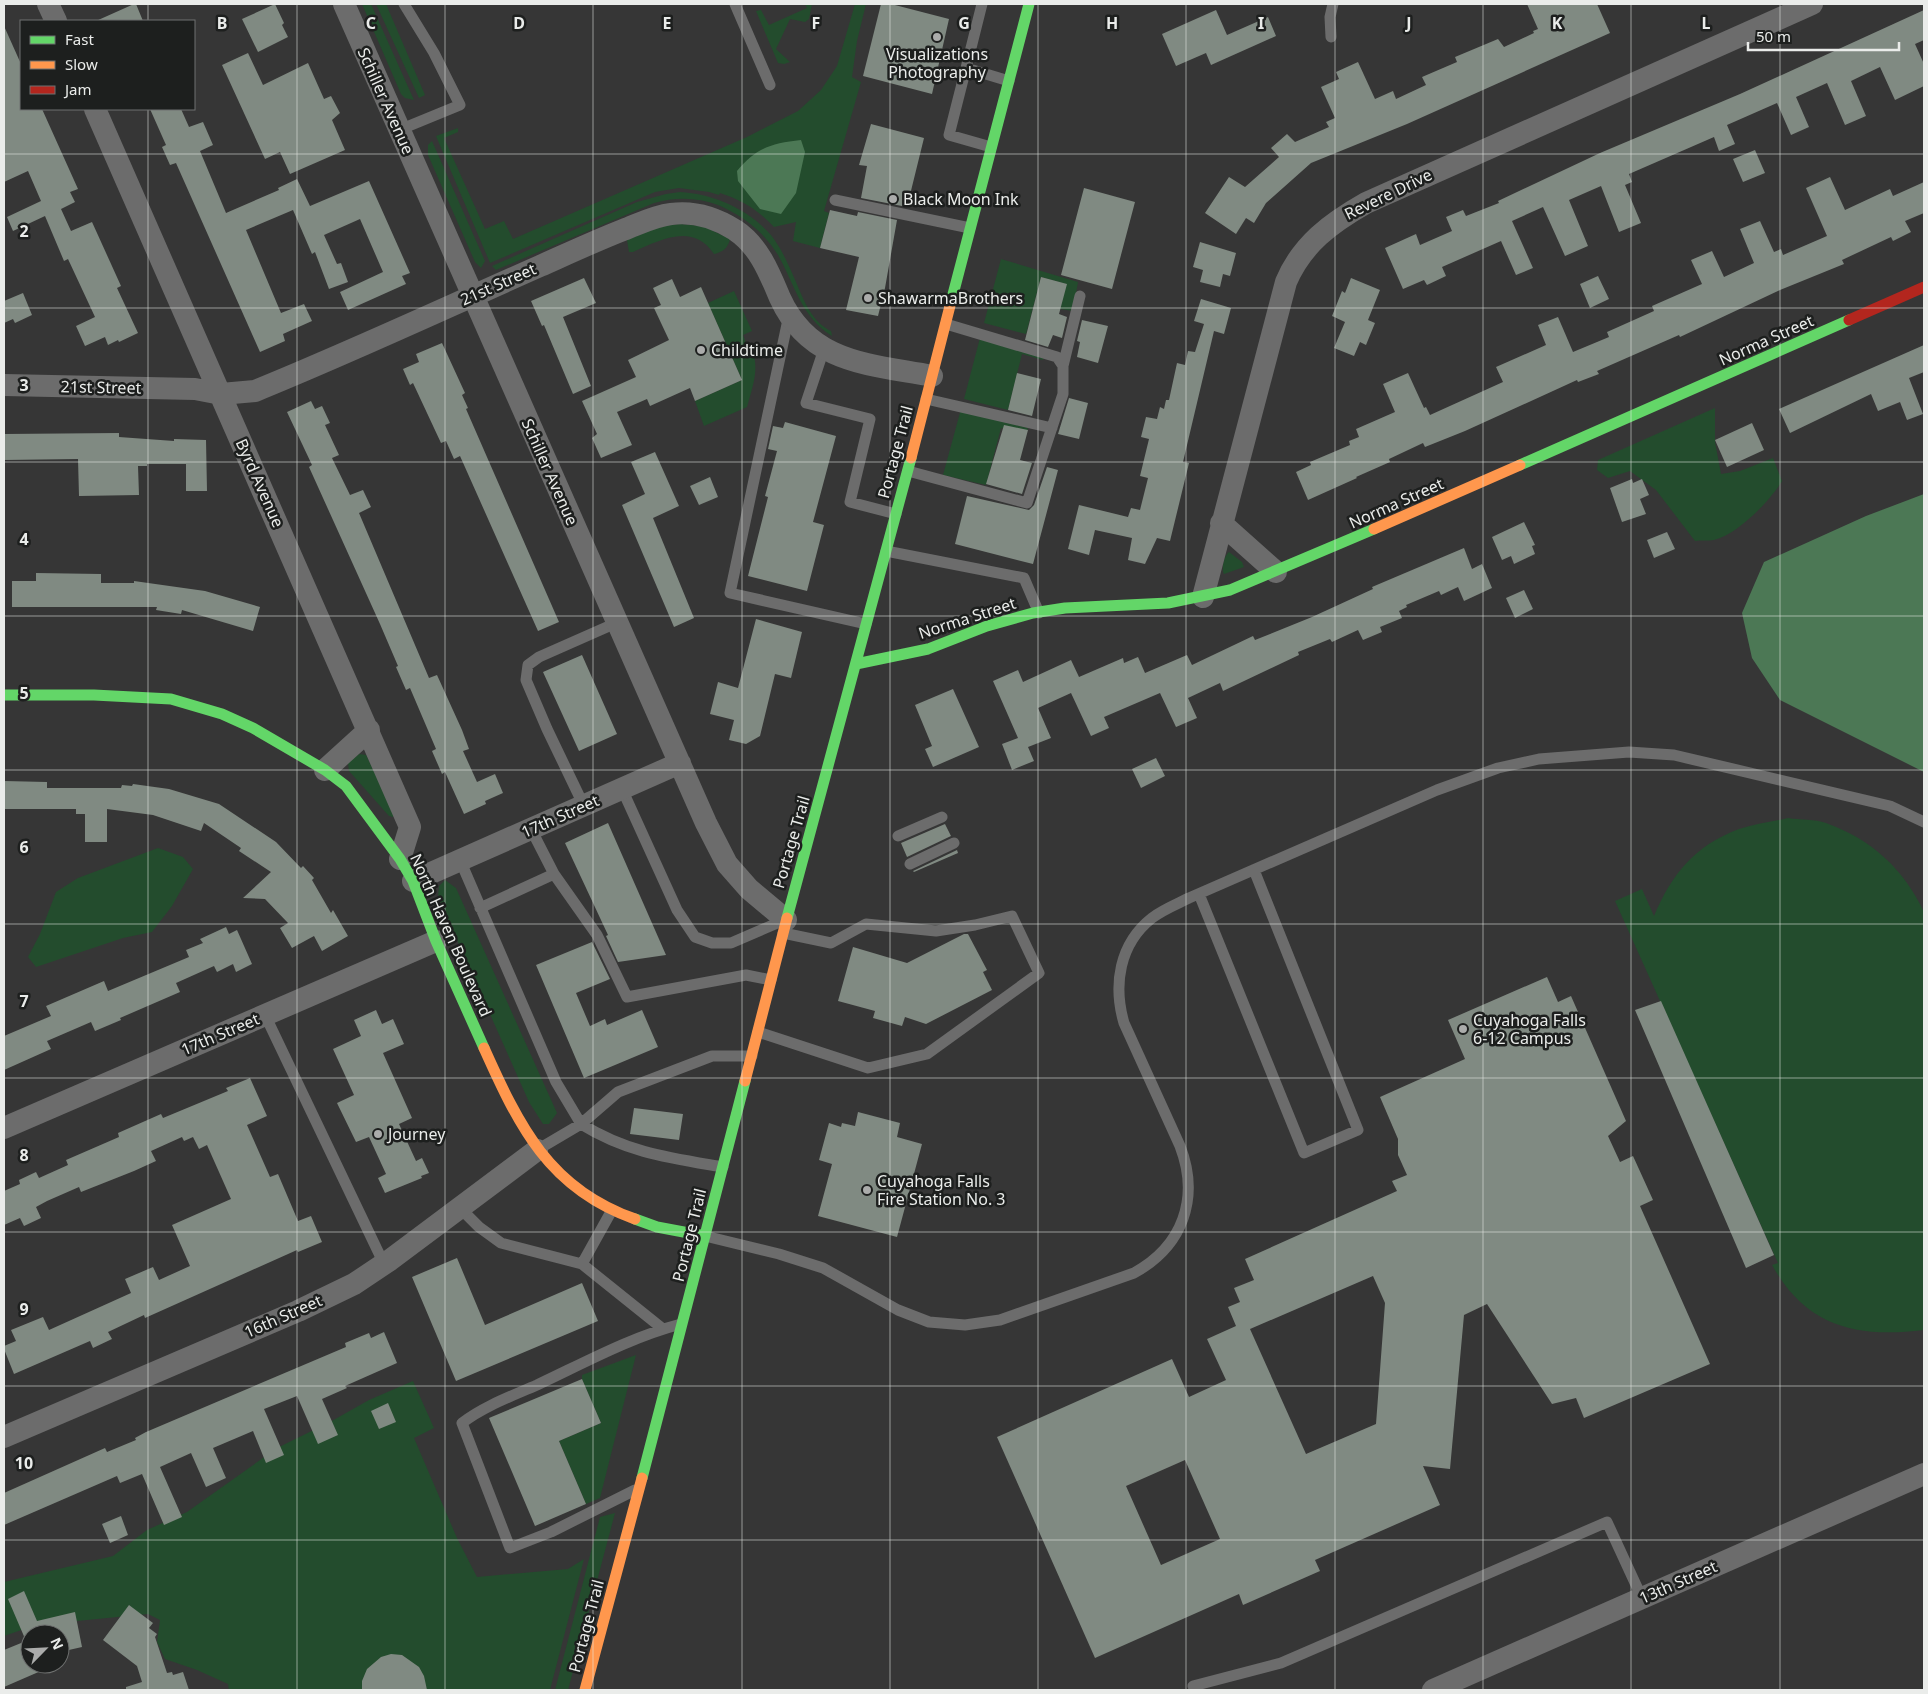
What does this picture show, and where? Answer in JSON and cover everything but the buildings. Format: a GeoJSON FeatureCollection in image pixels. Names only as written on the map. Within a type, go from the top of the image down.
{"type":"FeatureCollection","features":[{"type":"Feature","properties":{"kind":"street"},"geometry":{"type":"LineString","coordinates":[[48,4],[56,20]]}},
{"type":"Feature","properties":{"kind":"street","name":"Schiller Avenue"},"geometry":{"type":"LineString","coordinates":[[344,4],[706,823],[727,864],[785,926]]}},
{"type":"Feature","properties":{"kind":"street","name":"Portage Trail"},"geometry":{"type":"LineString","coordinates":[[585,1690],[640,1488],[785,926],[896,514],[1029,4]]}},
{"type":"Feature","properties":{"kind":"street","name":"Revere Drive"},"geometry":{"type":"LineString","coordinates":[[1203,597],[1286,282],[1302,253],[1325,228],[1366,203],[1812,4]]}},
{"type":"Feature","properties":{"kind":"street","name":"Byrd Avenue"},"geometry":{"type":"LineString","coordinates":[[95,110],[369,730],[410,828],[400,859]]}},
{"type":"Feature","properties":{"kind":"street","name":"21st Street"},"geometry":{"type":"LineString","coordinates":[[4,385],[195,389],[221,394],[255,391],[655,217],[688,213],[717,221],[735,230],[748,241],[763,261],[788,315],[805,336],[824,349],[854,361],[932,376]]}},
{"type":"Feature","properties":{"kind":"street","name":"Norma Street"},"geometry":{"type":"LineString","coordinates":[[856,664],[928,649],[987,626],[1039,613],[1065,608],[1168,603],[1230,590],[1276,572],[1924,287]]}},
{"type":"Feature","properties":{"kind":"street"},"geometry":{"type":"LineString","coordinates":[[1221,523],[1276,572]]}},
{"type":"Feature","properties":{"kind":"street","name":"North Haven Boulevard"},"geometry":{"type":"LineString","coordinates":[[4,695],[94,695],[168,699],[222,714],[253,728],[325,770],[346,786],[400,859],[413,881],[436,941],[499,1082],[518,1120],[537,1150],[574,1188],[612,1210],[657,1227],[705,1236]]}},
{"type":"Feature","properties":{"kind":"street"},"geometry":{"type":"LineString","coordinates":[[325,770],[369,730]]}},
{"type":"Feature","properties":{"kind":"street","name":"17th Street"},"geometry":{"type":"LineString","coordinates":[[413,881],[680,763]]}},
{"type":"Feature","properties":{"kind":"street","name":"17th Street"},"geometry":{"type":"LineString","coordinates":[[4,1128],[436,941]]}},
{"type":"Feature","properties":{"kind":"street","name":"16th Street"},"geometry":{"type":"LineString","coordinates":[[4,1437],[298,1311],[354,1284],[384,1264],[537,1150]]}},
{"type":"Feature","properties":{"kind":"street","name":"13th Street"},"geometry":{"type":"LineString","coordinates":[[1433,1690],[1924,1474]]}},
{"type":"Feature","properties":{"kind":"lane"},"geometry":{"type":"LineString","coordinates":[[399,130],[460,105],[434,52],[404,4]]}},
{"type":"Feature","properties":{"kind":"lane"},"geometry":{"type":"LineString","coordinates":[[736,4],[770,85]]}},
{"type":"Feature","properties":{"kind":"lane"},"geometry":{"type":"LineString","coordinates":[[982,4],[949,135],[991,147]]}},
{"type":"Feature","properties":{"kind":"lane"},"geometry":{"type":"LineString","coordinates":[[1331,37],[1330,17],[1333,4]]}},
{"type":"Feature","properties":{"kind":"lane"},"geometry":{"type":"LineString","coordinates":[[966,68],[1009,81]]}},
{"type":"Feature","properties":{"kind":"lane"},"geometry":{"type":"LineString","coordinates":[[835,200],[970,228]]}},
{"type":"Feature","properties":{"kind":"lane"},"geometry":{"type":"LineString","coordinates":[[906,471],[1027,503],[1063,394],[1063,366],[1080,296]]}},
{"type":"Feature","properties":{"kind":"lane"},"geometry":{"type":"LineString","coordinates":[[788,315],[730,593],[866,624]]}},
{"type":"Feature","properties":{"kind":"lane"},"geometry":{"type":"LineString","coordinates":[[946,324],[1057,357],[1063,366]]}},
{"type":"Feature","properties":{"kind":"lane"},"geometry":{"type":"LineString","coordinates":[[824,349],[806,403],[870,419],[850,502],[896,514]]}},
{"type":"Feature","properties":{"kind":"lane"},"geometry":{"type":"LineString","coordinates":[[926,399],[1052,428]]}},
{"type":"Feature","properties":{"kind":"lane"},"geometry":{"type":"LineString","coordinates":[[886,550],[1024,578],[1039,613]]}},
{"type":"Feature","properties":{"kind":"lane"},"geometry":{"type":"LineString","coordinates":[[584,806],[526,680],[528,665],[540,657],[616,623]]}},
{"type":"Feature","properties":{"kind":"lane"},"geometry":{"type":"LineString","coordinates":[[705,1236],[779,1254],[823,1268],[898,1310],[929,1322],[965,1325],[1000,1320],[1134,1273],[1152,1262],[1166,1250],[1187,1205],[1189,1178],[1187,1165],[1180,1146],[1124,1023],[1118,1005],[1118,984],[1122,962],[1133,937],[1153,917],[1199,894],[1437,790],[1481,774],[1539,759],[1629,752],[1674,754],[1890,806],[1924,822]]}},
{"type":"Feature","properties":{"kind":"lane"},"geometry":{"type":"LineString","coordinates":[[622,789],[677,910],[695,936],[712,943],[731,944],[785,926],[830,943],[866,924],[936,931],[975,925],[1012,916],[1039,973],[928,1054],[868,1068],[758,1032]]}},
{"type":"Feature","properties":{"kind":"lane"},"geometry":{"type":"LineString","coordinates":[[898,836],[942,817]]}},
{"type":"Feature","properties":{"kind":"lane"},"geometry":{"type":"LineString","coordinates":[[531,829],[554,874],[597,935],[626,997],[746,975],[772,980]]}},
{"type":"Feature","properties":{"kind":"lane"},"geometry":{"type":"LineString","coordinates":[[910,864],[954,843]]}},
{"type":"Feature","properties":{"kind":"lane"},"geometry":{"type":"LineString","coordinates":[[460,860],[556,1082],[581,1124],[607,1140],[661,1157],[723,1167]]}},
{"type":"Feature","properties":{"kind":"lane"},"geometry":{"type":"LineString","coordinates":[[1199,894],[1304,1153],[1358,1130],[1254,870]]}},
{"type":"Feature","properties":{"kind":"lane"},"geometry":{"type":"LineString","coordinates":[[480,908],[554,874]]}},
{"type":"Feature","properties":{"kind":"lane"},"geometry":{"type":"LineString","coordinates":[[265,1015],[384,1264]]}},
{"type":"Feature","properties":{"kind":"lane"},"geometry":{"type":"LineString","coordinates":[[537,1150],[581,1124],[618,1092],[712,1056],[752,1056]]}},
{"type":"Feature","properties":{"kind":"lane"},"geometry":{"type":"LineString","coordinates":[[459,1207],[479,1227],[501,1243],[582,1264],[662,1329]]}},
{"type":"Feature","properties":{"kind":"lane"},"geometry":{"type":"LineString","coordinates":[[582,1264],[612,1210]]}},
{"type":"Feature","properties":{"kind":"lane"},"geometry":{"type":"LineString","coordinates":[[640,1488],[551,1532],[510,1548],[462,1423],[490,1407],[608,1351],[662,1329],[683,1324]]}},
{"type":"Feature","properties":{"kind":"lane"},"geometry":{"type":"LineString","coordinates":[[1193,1686],[1281,1663],[1607,1522],[1642,1598]]}},
{"type":"Feature","properties":{"kind":"shaded area"},"geometry":{"type":"Polygon","coordinates":[[[362,4],[371,4],[414,100],[405,98],[401,94],[362,4]]]}},
{"type":"Feature","properties":{"kind":"shaded area"},"geometry":{"type":"Polygon","coordinates":[[[376,4],[386,4],[425,95],[419,98],[376,4]]]}},
{"type":"Feature","properties":{"kind":"shaded area"},"geometry":{"type":"Polygon","coordinates":[[[805,4],[812,4],[809,19],[805,22],[790,19],[776,49],[790,62],[778,63],[756,11],[761,10],[769,25],[807,8],[805,4]]]}},
{"type":"Feature","properties":{"kind":"shaded area"},"geometry":{"type":"Polygon","coordinates":[[[855,4],[866,4],[857,41],[852,77],[861,82],[824,211],[829,213],[820,248],[793,241],[796,222],[774,227],[743,202],[720,193],[719,195],[679,188],[655,192],[490,263],[436,136],[458,128],[458,132],[444,138],[485,229],[504,221],[513,239],[747,137],[798,111],[821,90],[837,66],[855,4]]]}},
{"type":"Feature","properties":{"kind":"shaded area"},"geometry":{"type":"Polygon","coordinates":[[[801,140],[805,152],[796,193],[781,214],[760,209],[738,181],[737,171],[751,157],[765,148],[801,140]]]}},
{"type":"Feature","properties":{"kind":"shaded area"},"geometry":{"type":"Polygon","coordinates":[[[432,141],[485,261],[481,268],[475,262],[428,155],[428,145],[432,141]]]}},
{"type":"Feature","properties":{"kind":"shaded area"},"geometry":{"type":"Polygon","coordinates":[[[680,192],[693,193],[730,204],[762,226],[775,240],[782,252],[809,310],[824,327],[831,331],[832,336],[813,320],[806,310],[778,255],[766,239],[752,225],[736,214],[702,200],[678,199],[654,203],[496,270],[492,266],[637,202],[680,192]]]}},
{"type":"Feature","properties":{"kind":"shaded area"},"geometry":{"type":"Polygon","coordinates":[[[680,224],[703,226],[730,239],[728,245],[725,249],[714,254],[706,244],[696,238],[676,236],[629,252],[627,240],[661,226],[680,224]]]}},
{"type":"Feature","properties":{"kind":"shaded area"},"geometry":{"type":"Polygon","coordinates":[[[1001,259],[1078,282],[1073,311],[1060,309],[1066,284],[1041,277],[1026,334],[984,323],[1001,259]]]}},
{"type":"Feature","properties":{"kind":"shaded area"},"geometry":{"type":"Polygon","coordinates":[[[734,291],[752,331],[743,335],[749,351],[752,350],[754,357],[753,386],[747,407],[704,426],[695,401],[742,380],[708,303],[734,291]]]}},
{"type":"Feature","properties":{"kind":"shaded area"},"geometry":{"type":"Polygon","coordinates":[[[981,334],[1045,353],[1043,360],[1022,354],[1008,410],[964,399],[981,334]]]}},
{"type":"Feature","properties":{"kind":"shaded area"},"geometry":{"type":"Polygon","coordinates":[[[1715,408],[1715,442],[1721,474],[1740,471],[1773,458],[1782,481],[1762,507],[1733,531],[1714,540],[1695,541],[1656,490],[1630,471],[1608,478],[1597,470],[1598,460],[1715,408]]]}},
{"type":"Feature","properties":{"kind":"shaded area"},"geometry":{"type":"Polygon","coordinates":[[[961,409],[1028,428],[1026,435],[1001,428],[986,485],[943,475],[961,409]]]}},
{"type":"Feature","properties":{"kind":"shaded area"},"geometry":{"type":"Polygon","coordinates":[[[1924,494],[1924,772],[1780,700],[1752,658],[1742,613],[1764,562],[1866,516],[1924,494]]]}},
{"type":"Feature","properties":{"kind":"shaded area"},"geometry":{"type":"Polygon","coordinates":[[[1229,552],[1242,562],[1244,567],[1224,574],[1224,563],[1229,552]]]}},
{"type":"Feature","properties":{"kind":"shaded area"},"geometry":{"type":"Polygon","coordinates":[[[359,754],[366,755],[395,814],[393,817],[389,816],[349,771],[348,763],[359,754]]]}},
{"type":"Feature","properties":{"kind":"shaded area"},"geometry":{"type":"Polygon","coordinates":[[[1788,818],[1826,823],[1872,847],[1907,882],[1924,912],[1924,1330],[1877,1332],[1856,1330],[1836,1324],[1818,1315],[1801,1303],[1786,1286],[1772,1265],[1778,1263],[1615,901],[1642,889],[1654,916],[1677,874],[1686,863],[1709,844],[1739,829],[1788,818]]]}},
{"type":"Feature","properties":{"kind":"shaded area"},"geometry":{"type":"Polygon","coordinates":[[[158,848],[183,857],[193,869],[172,906],[152,932],[123,938],[36,967],[28,957],[40,934],[56,892],[78,878],[158,848]]]}},
{"type":"Feature","properties":{"kind":"shaded area"},"geometry":{"type":"Polygon","coordinates":[[[445,880],[456,888],[557,1113],[549,1124],[543,1124],[529,1102],[438,897],[439,886],[445,880]]]}},
{"type":"Feature","properties":{"kind":"shaded area"},"geometry":{"type":"Polygon","coordinates":[[[636,1355],[600,1498],[586,1504],[559,1441],[601,1423],[582,1375],[636,1355]]]}},
{"type":"Feature","properties":{"kind":"shaded area"},"geometry":{"type":"Polygon","coordinates":[[[413,1381],[434,1428],[414,1438],[457,1538],[477,1577],[568,1569],[584,1559],[550,1690],[229,1690],[228,1684],[197,1670],[165,1659],[157,1642],[160,1620],[148,1614],[46,1624],[20,1624],[20,1630],[4,1636],[4,1582],[113,1556],[147,1530],[187,1512],[277,1448],[369,1400],[413,1381]]]}},
{"type":"Feature","properties":{"kind":"shaded area"},"geometry":{"type":"Polygon","coordinates":[[[615,1513],[568,1690],[555,1690],[600,1517],[615,1513]]]}},
{"type":"Feature","properties":{"kind":"traffic: fast"},"geometry":{"type":"LineString","coordinates":[[951,302],[1029,4]]}},
{"type":"Feature","properties":{"kind":"traffic: fast"},"geometry":{"type":"LineString","coordinates":[[1520,465],[1849,320]]}},
{"type":"Feature","properties":{"kind":"traffic: fast"},"geometry":{"type":"LineString","coordinates":[[787,918],[911,458]]}},
{"type":"Feature","properties":{"kind":"traffic: fast"},"geometry":{"type":"LineString","coordinates":[[856,664],[928,649],[987,626],[1033,613],[1065,608],[1168,603],[1230,590],[1374,529]]}},
{"type":"Feature","properties":{"kind":"traffic: fast"},"geometry":{"type":"LineString","coordinates":[[4,695],[94,695],[171,699],[222,714],[253,728],[325,770],[346,786],[400,859],[413,881],[436,941],[484,1048]]}},
{"type":"Feature","properties":{"kind":"traffic: fast"},"geometry":{"type":"LineString","coordinates":[[642,1478],[745,1081]]}},
{"type":"Feature","properties":{"kind":"traffic: fast"},"geometry":{"type":"LineString","coordinates":[[635,1219],[657,1227],[705,1236]]}},
{"type":"Feature","properties":{"kind":"traffic: slow"},"geometry":{"type":"LineString","coordinates":[[911,458],[951,302]]}},
{"type":"Feature","properties":{"kind":"traffic: slow"},"geometry":{"type":"LineString","coordinates":[[1374,529],[1520,465]]}},
{"type":"Feature","properties":{"kind":"traffic: slow"},"geometry":{"type":"LineString","coordinates":[[745,1081],[787,918]]}},
{"type":"Feature","properties":{"kind":"traffic: slow"},"geometry":{"type":"LineString","coordinates":[[484,1048],[510,1103],[540,1152],[580,1191],[605,1206],[635,1219]]}},
{"type":"Feature","properties":{"kind":"traffic: slow"},"geometry":{"type":"LineString","coordinates":[[585,1690],[642,1478]]}},
{"type":"Feature","properties":{"kind":"traffic: jam"},"geometry":{"type":"LineString","coordinates":[[1849,320],[1924,287]]}},
{"type":"Feature","properties":{"kind":"place","name":"Visualizations Photography"},"geometry":{"type":"Point","coordinates":[937,37]}},
{"type":"Feature","properties":{"kind":"place","name":"Black Moon Ink"},"geometry":{"type":"Point","coordinates":[893,199]}},
{"type":"Feature","properties":{"kind":"place","name":"ShawarmaBrothers"},"geometry":{"type":"Point","coordinates":[868,298]}},
{"type":"Feature","properties":{"kind":"place","name":"Childtime"},"geometry":{"type":"Point","coordinates":[701,350]}},
{"type":"Feature","properties":{"kind":"place","name":"Cuyahoga Falls 6-12 Campus"},"geometry":{"type":"Point","coordinates":[1463,1029]}},
{"type":"Feature","properties":{"kind":"place","name":"Journey"},"geometry":{"type":"Point","coordinates":[378,1134]}},
{"type":"Feature","properties":{"kind":"place","name":"Cuyahoga Falls Fire Station No. 3"},"geometry":{"type":"Point","coordinates":[867,1190]}}]}
